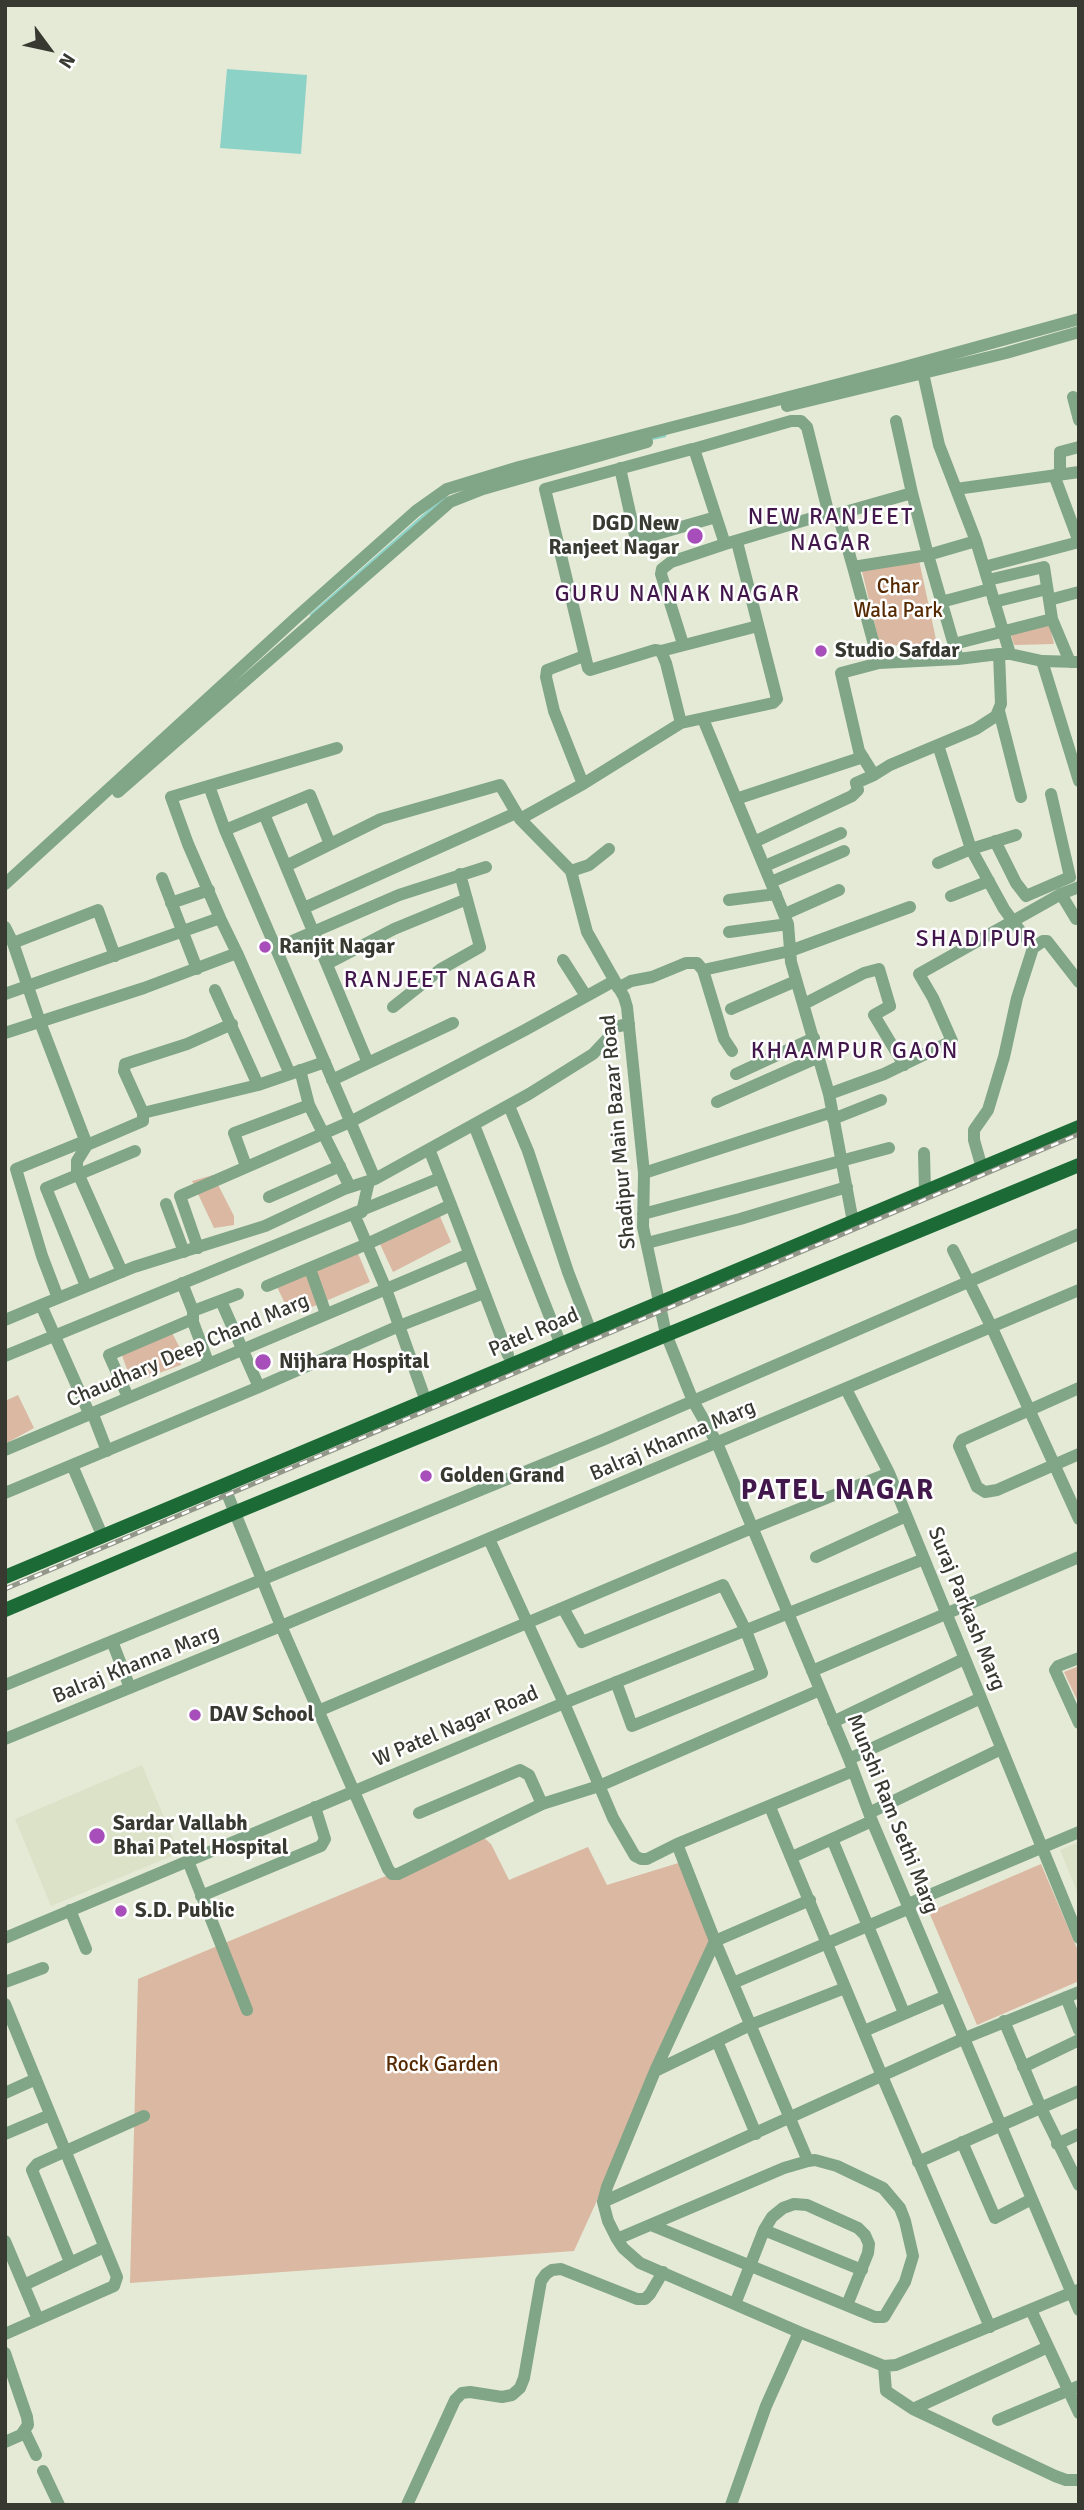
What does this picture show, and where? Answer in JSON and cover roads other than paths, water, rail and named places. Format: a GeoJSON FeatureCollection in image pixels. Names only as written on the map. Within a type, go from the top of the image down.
{"type":"FeatureCollection","features":[{"type":"Feature","properties":{"kind":"main road","name":"Patel Road"},"geometry":{"type":"LineString","coordinates":[[5,1577],[1079,1127]]}},
{"type":"Feature","properties":{"kind":"main road"},"geometry":{"type":"LineString","coordinates":[[6,1609],[1079,1165]]}},
{"type":"Feature","properties":{"kind":"street"},"geometry":{"type":"LineString","coordinates":[[5,884],[298,616],[415,512],[447,489],[519,467],[1079,319]]}},
{"type":"Feature","properties":{"kind":"street"},"geometry":{"type":"LineString","coordinates":[[5,892],[450,502],[483,489],[697,428],[1079,332]]}},
{"type":"Feature","properties":{"kind":"street"},"geometry":{"type":"LineString","coordinates":[[923,373],[939,445],[976,541],[1003,631],[1004,654],[999,711],[1021,797]]}},
{"type":"Feature","properties":{"kind":"street"},"geometry":{"type":"LineString","coordinates":[[1073,397],[1079,420]]}},
{"type":"Feature","properties":{"kind":"street"},"geometry":{"type":"LineString","coordinates":[[758,626],[661,651],[655,650],[590,670],[584,656],[544,490],[546,487],[792,421],[801,421],[807,427],[853,567],[879,663]]}},
{"type":"Feature","properties":{"kind":"street"},"geometry":{"type":"LineString","coordinates":[[896,421],[928,555],[958,659]]}},
{"type":"Feature","properties":{"kind":"street"},"geometry":{"type":"LineString","coordinates":[[989,584],[1079,542],[1057,474],[1060,452],[1079,447]]}},
{"type":"Feature","properties":{"kind":"street"},"geometry":{"type":"LineString","coordinates":[[304,908],[518,816],[583,784],[681,723],[776,701],[775,686],[758,626],[731,543],[716,517],[695,452],[690,450]]}},
{"type":"Feature","properties":{"kind":"street"},"geometry":{"type":"LineString","coordinates":[[620,468],[636,540],[716,517]]}},
{"type":"Feature","properties":{"kind":"street"},"geometry":{"type":"LineString","coordinates":[[956,489],[1079,472]]}},
{"type":"Feature","properties":{"kind":"street"},"geometry":{"type":"LineString","coordinates":[[683,644],[661,574],[671,562],[912,493]]}},
{"type":"Feature","properties":{"kind":"street"},"geometry":{"type":"LineString","coordinates":[[853,567],[928,555],[976,541]]}},
{"type":"Feature","properties":{"kind":"street"},"geometry":{"type":"LineString","coordinates":[[874,775],[863,757],[849,713],[841,673],[879,663],[1004,654],[1042,661],[1074,662],[1052,619],[1044,567],[942,602]]}},
{"type":"Feature","properties":{"kind":"street"},"geometry":{"type":"LineString","coordinates":[[989,584],[1048,595],[1079,592]]}},
{"type":"Feature","properties":{"kind":"street"},"geometry":{"type":"LineString","coordinates":[[954,644],[1052,619]]}},
{"type":"Feature","properties":{"kind":"street"},"geometry":{"type":"LineString","coordinates":[[661,651],[681,723]]}},
{"type":"Feature","properties":{"kind":"street"},"geometry":{"type":"LineString","coordinates":[[583,784],[554,711],[546,677],[547,670],[584,656]]}},
{"type":"Feature","properties":{"kind":"street"},"geometry":{"type":"LineString","coordinates":[[1042,661],[1079,781]]}},
{"type":"Feature","properties":{"kind":"street"},"geometry":{"type":"LineString","coordinates":[[754,842],[852,796],[858,790],[856,783],[890,765],[987,723],[999,711]]}},
{"type":"Feature","properties":{"kind":"street"},"geometry":{"type":"LineString","coordinates":[[703,719],[786,919],[796,981],[829,1094],[853,1222]]}},
{"type":"Feature","properties":{"kind":"street"},"geometry":{"type":"LineString","coordinates":[[938,746],[971,849],[1013,923],[1033,948]]}},
{"type":"Feature","properties":{"kind":"street"},"geometry":{"type":"LineString","coordinates":[[337,748],[171,797],[220,918],[350,1187]]}},
{"type":"Feature","properties":{"kind":"street"},"geometry":{"type":"LineString","coordinates":[[736,799],[863,757]]}},
{"type":"Feature","properties":{"kind":"street","name":"Shadipur Main Bazar Road"},"geometry":{"type":"LineString","coordinates":[[330,844],[381,820],[500,785],[518,816],[571,872],[587,932],[625,1002],[644,1173],[643,1214],[666,1334]]}},
{"type":"Feature","properties":{"kind":"street"},"geometry":{"type":"LineString","coordinates":[[209,786],[372,1180],[358,1213],[367,1244],[423,1392]]}},
{"type":"Feature","properties":{"kind":"street"},"geometry":{"type":"LineString","coordinates":[[995,841],[1016,883],[1026,896],[1070,877],[1051,794]]}},
{"type":"Feature","properties":{"kind":"street"},"geometry":{"type":"LineString","coordinates":[[226,830],[310,795],[330,844],[286,866]]}},
{"type":"Feature","properties":{"kind":"street"},"geometry":{"type":"LineString","coordinates":[[264,814],[368,1063]]}},
{"type":"Feature","properties":{"kind":"street"},"geometry":{"type":"LineString","coordinates":[[765,866],[841,833]]}},
{"type":"Feature","properties":{"kind":"street"},"geometry":{"type":"LineString","coordinates":[[938,863],[1016,835]]}},
{"type":"Feature","properties":{"kind":"street"},"geometry":{"type":"LineString","coordinates":[[571,872],[589,865],[609,849]]}},
{"type":"Feature","properties":{"kind":"street"},"geometry":{"type":"LineString","coordinates":[[729,900],[774,888],[844,851]]}},
{"type":"Feature","properties":{"kind":"street"},"geometry":{"type":"LineString","coordinates":[[276,948],[399,895],[486,867]]}},
{"type":"Feature","properties":{"kind":"street"},"geometry":{"type":"LineString","coordinates":[[393,1007],[441,969],[481,947],[460,874]]}},
{"type":"Feature","properties":{"kind":"street"},"geometry":{"type":"LineString","coordinates":[[162,878],[197,969]]}},
{"type":"Feature","properties":{"kind":"street"},"geometry":{"type":"LineString","coordinates":[[951,896],[989,881]]}},
{"type":"Feature","properties":{"kind":"street"},"geometry":{"type":"LineString","coordinates":[[829,1094],[904,1065],[952,1041],[919,974],[1061,894],[1079,887]]}},
{"type":"Feature","properties":{"kind":"street"},"geometry":{"type":"LineString","coordinates":[[171,903],[209,890]]}},
{"type":"Feature","properties":{"kind":"street"},"geometry":{"type":"LineString","coordinates":[[729,932],[786,919],[839,890]]}},
{"type":"Feature","properties":{"kind":"street"},"geometry":{"type":"LineString","coordinates":[[1061,894],[1076,919],[1079,917]]}},
{"type":"Feature","properties":{"kind":"street"},"geometry":{"type":"LineString","coordinates":[[327,964],[394,929],[467,899]]}},
{"type":"Feature","properties":{"kind":"street"},"geometry":{"type":"LineString","coordinates":[[703,970],[790,951],[910,907]]}},
{"type":"Feature","properties":{"kind":"street"},"geometry":{"type":"LineString","coordinates":[[11,947],[98,910],[115,956]]}},
{"type":"Feature","properties":{"kind":"street"},"geometry":{"type":"LineString","coordinates":[[5,994],[220,918]]}},
{"type":"Feature","properties":{"kind":"street"},"geometry":{"type":"LineString","coordinates":[[5,927],[86,1143],[77,1161],[78,1173],[122,1272]]}},
{"type":"Feature","properties":{"kind":"street"},"geometry":{"type":"LineString","coordinates":[[982,1168],[974,1130],[988,1110],[1033,948],[1043,940],[1047,941],[1079,982]]}},
{"type":"Feature","properties":{"kind":"street"},"geometry":{"type":"LineString","coordinates":[[5,1033],[237,953]]}},
{"type":"Feature","properties":{"kind":"street"},"geometry":{"type":"LineString","coordinates":[[563,960],[586,996]]}},
{"type":"Feature","properties":{"kind":"street"},"geometry":{"type":"LineString","coordinates":[[198,1248],[180,1196],[350,1122],[586,996],[616,984],[652,978],[691,962],[701,965],[724,1039],[733,1052]]}},
{"type":"Feature","properties":{"kind":"street"},"geometry":{"type":"LineString","coordinates":[[804,1004],[864,973],[879,969],[890,1006],[874,1015],[904,1065]]}},
{"type":"Feature","properties":{"kind":"street"},"geometry":{"type":"LineString","coordinates":[[731,1009],[796,981]]}},
{"type":"Feature","properties":{"kind":"street"},"geometry":{"type":"LineString","coordinates":[[215,990],[258,1085]]}},
{"type":"Feature","properties":{"kind":"street"},"geometry":{"type":"LineString","coordinates":[[332,1080],[453,1023]]}},
{"type":"Feature","properties":{"kind":"street"},"geometry":{"type":"LineString","coordinates":[[58,1298],[42,1256],[16,1169],[143,1121],[143,1113],[124,1071],[125,1064],[187,1044],[232,1024]]}},
{"type":"Feature","properties":{"kind":"street"},"geometry":{"type":"LineString","coordinates":[[5,1320],[122,1272],[265,1226],[350,1187],[372,1180],[509,1106],[593,1054],[614,1027],[629,1024]]}},
{"type":"Feature","properties":{"kind":"street"},"geometry":{"type":"LineString","coordinates":[[736,1074],[814,1038]]}},
{"type":"Feature","properties":{"kind":"street"},"geometry":{"type":"LineString","coordinates":[[718,1102],[819,1057]]}},
{"type":"Feature","properties":{"kind":"street"},"geometry":{"type":"LineString","coordinates":[[143,1113],[258,1085],[325,1062]]}},
{"type":"Feature","properties":{"kind":"street"},"geometry":{"type":"LineString","coordinates":[[644,1173],[881,1100]]}},
{"type":"Feature","properties":{"kind":"street"},"geometry":{"type":"LineString","coordinates":[[246,1166],[234,1133],[309,1105]]}},
{"type":"Feature","properties":{"kind":"street"},"geometry":{"type":"LineString","coordinates":[[509,1106],[528,1151],[591,1332]]}},
{"type":"Feature","properties":{"kind":"street"},"geometry":{"type":"LineString","coordinates":[[474,1125],[561,1345]]}},
{"type":"Feature","properties":{"kind":"street"},"geometry":{"type":"LineString","coordinates":[[643,1214],[889,1148]]}},
{"type":"Feature","properties":{"kind":"street"},"geometry":{"type":"LineString","coordinates":[[429,1149],[508,1355]]}},
{"type":"Feature","properties":{"kind":"street"},"geometry":{"type":"LineString","coordinates":[[86,1286],[46,1188],[135,1151]]}},
{"type":"Feature","properties":{"kind":"street"},"geometry":{"type":"LineString","coordinates":[[924,1153],[925,1192]]}},
{"type":"Feature","properties":{"kind":"street"},"geometry":{"type":"LineString","coordinates":[[269,1197],[340,1166]]}},
{"type":"Feature","properties":{"kind":"street"},"geometry":{"type":"LineString","coordinates":[[5,1356],[440,1178]]}},
{"type":"Feature","properties":{"kind":"street"},"geometry":{"type":"LineString","coordinates":[[647,1243],[847,1187]]}},
{"type":"Feature","properties":{"kind":"street"},"geometry":{"type":"LineString","coordinates":[[166,1203],[184,1252]]}},
{"type":"Feature","properties":{"kind":"street"},"geometry":{"type":"LineString","coordinates":[[267,1286],[451,1205]]}},
{"type":"Feature","properties":{"kind":"street"},"geometry":{"type":"LineString","coordinates":[[5,1685],[693,1401],[1079,1234]]}},
{"type":"Feature","properties":{"kind":"street"},"geometry":{"type":"LineString","coordinates":[[953,1250],[992,1328],[1079,1519]]}},
{"type":"Feature","properties":{"kind":"street","name":"Chaudhary Deep Chand Marg"},"geometry":{"type":"LineString","coordinates":[[5,1450],[469,1254]]}},
{"type":"Feature","properties":{"kind":"street"},"geometry":{"type":"LineString","coordinates":[[310,1269],[326,1314]]}},
{"type":"Feature","properties":{"kind":"street"},"geometry":{"type":"LineString","coordinates":[[182,1283],[208,1362]]}},
{"type":"Feature","properties":{"kind":"street","name":"Balraj Khanna Marg"},"geometry":{"type":"LineString","coordinates":[[5,1739],[281,1626],[1079,1290]]}},
{"type":"Feature","properties":{"kind":"street"},"geometry":{"type":"LineString","coordinates":[[5,1493],[399,1326],[484,1293]]}},
{"type":"Feature","properties":{"kind":"street"},"geometry":{"type":"LineString","coordinates":[[128,1396],[109,1354],[238,1294]]}},
{"type":"Feature","properties":{"kind":"street"},"geometry":{"type":"LineString","coordinates":[[221,1301],[259,1387]]}},
{"type":"Feature","properties":{"kind":"street"},"geometry":{"type":"LineString","coordinates":[[41,1305],[107,1451]]}},
{"type":"Feature","properties":{"kind":"street","name":"Munshi Ram Sethi Marg"},"geometry":{"type":"LineString","coordinates":[[666,1334],[693,1401],[717,1443],[851,1765],[870,1817],[1032,2199],[1075,2291],[1079,2310]]}},
{"type":"Feature","properties":{"kind":"street"},"geometry":{"type":"LineString","coordinates":[[1079,1388],[962,1440],[959,1446],[977,1487],[985,1492],[997,1490],[1079,1454]]}},
{"type":"Feature","properties":{"kind":"street","name":"Suraj Parkash Marg"},"geometry":{"type":"LineString","coordinates":[[846,1389],[890,1473],[1079,1938]]}},
{"type":"Feature","properties":{"kind":"street"},"geometry":{"type":"LineString","coordinates":[[72,1465],[99,1528]]}},
{"type":"Feature","properties":{"kind":"street"},"geometry":{"type":"LineString","coordinates":[[318,1711],[752,1528],[890,1473]]}},
{"type":"Feature","properties":{"kind":"street"},"geometry":{"type":"LineString","coordinates":[[224,1486],[261,1580],[352,1791],[387,1869],[392,1874],[398,1874],[542,1804],[599,1786],[820,1690]]}},
{"type":"Feature","properties":{"kind":"street"},"geometry":{"type":"LineString","coordinates":[[816,1557],[906,1516]]}},
{"type":"Feature","properties":{"kind":"street"},"geometry":{"type":"LineString","coordinates":[[489,1539],[613,1818],[635,1856],[641,1859],[647,1859],[677,1844],[770,1807],[981,1698]]}},
{"type":"Feature","properties":{"kind":"street"},"geometry":{"type":"LineString","coordinates":[[812,1671],[1079,1557]]}},
{"type":"Feature","properties":{"kind":"street","name":"W Patel Nagar Road"},"geometry":{"type":"LineString","coordinates":[[5,1938],[564,1703],[924,1559]]}},
{"type":"Feature","properties":{"kind":"street"},"geometry":{"type":"LineString","coordinates":[[563,1608],[582,1642],[723,1585],[746,1631],[762,1672],[632,1726],[616,1682]]}},
{"type":"Feature","properties":{"kind":"street"},"geometry":{"type":"LineString","coordinates":[[113,1641],[130,1688]]}},
{"type":"Feature","properties":{"kind":"street"},"geometry":{"type":"LineString","coordinates":[[1079,1658],[1058,1666],[1055,1670],[1079,1723]]}},
{"type":"Feature","properties":{"kind":"street"},"geometry":{"type":"LineString","coordinates":[[833,1722],[964,1659]]}},
{"type":"Feature","properties":{"kind":"street"},"geometry":{"type":"LineString","coordinates":[[792,1857],[832,1839],[1001,1749]]}},
{"type":"Feature","properties":{"kind":"street"},"geometry":{"type":"LineString","coordinates":[[419,1813],[520,1770],[529,1775],[542,1804]]}},
{"type":"Feature","properties":{"kind":"street"},"geometry":{"type":"LineString","coordinates":[[201,1896],[321,1846],[325,1839],[315,1807]]}},
{"type":"Feature","properties":{"kind":"street"},"geometry":{"type":"LineString","coordinates":[[770,1807],[990,2327]]}},
{"type":"Feature","properties":{"kind":"street"},"geometry":{"type":"LineString","coordinates":[[733,1983],[869,1927],[909,1906],[1079,1832]]}},
{"type":"Feature","properties":{"kind":"street"},"geometry":{"type":"LineString","coordinates":[[832,1839],[904,2013]]}},
{"type":"Feature","properties":{"kind":"street"},"geometry":{"type":"LineString","coordinates":[[677,1844],[808,2161]]}},
{"type":"Feature","properties":{"kind":"street"},"geometry":{"type":"LineString","coordinates":[[188,1861],[247,2010]]}},
{"type":"Feature","properties":{"kind":"street"},"geometry":{"type":"LineString","coordinates":[[810,1900],[715,1941],[655,2071],[607,2187],[603,2202],[608,2221],[623,2248],[640,2263],[884,2366],[896,2365],[1075,2291]]}},
{"type":"Feature","properties":{"kind":"street"},"geometry":{"type":"LineString","coordinates":[[71,1910],[86,1949]]}},
{"type":"Feature","properties":{"kind":"street"},"geometry":{"type":"LineString","coordinates":[[5,1982],[43,1968]]}},
{"type":"Feature","properties":{"kind":"street"},"geometry":{"type":"LineString","coordinates":[[655,2071],[750,2025],[845,1988]]}},
{"type":"Feature","properties":{"kind":"street"},"geometry":{"type":"LineString","coordinates":[[603,2202],[965,2038],[1072,1994],[1079,2030]]}},
{"type":"Feature","properties":{"kind":"street"},"geometry":{"type":"LineString","coordinates":[[864,2031],[946,1996]]}},
{"type":"Feature","properties":{"kind":"street"},"geometry":{"type":"LineString","coordinates":[[5,2004],[117,2277],[114,2286],[5,2334]]}},
{"type":"Feature","properties":{"kind":"street"},"geometry":{"type":"LineString","coordinates":[[1004,2021],[1057,2144],[1079,2185]]}},
{"type":"Feature","properties":{"kind":"street"},"geometry":{"type":"LineString","coordinates":[[1023,2067],[1079,2040]]}},
{"type":"Feature","properties":{"kind":"street"},"geometry":{"type":"LineString","coordinates":[[717,2041],[756,2134]]}},
{"type":"Feature","properties":{"kind":"street"},"geometry":{"type":"LineString","coordinates":[[5,2092],[36,2079]]}},
{"type":"Feature","properties":{"kind":"street"},"geometry":{"type":"LineString","coordinates":[[918,2162],[1079,2091]]}},
{"type":"Feature","properties":{"kind":"street"},"geometry":{"type":"LineString","coordinates":[[5,2134],[50,2115]]}},
{"type":"Feature","properties":{"kind":"street"},"geometry":{"type":"LineString","coordinates":[[71,2262],[32,2170],[37,2164],[144,2116]]}},
{"type":"Feature","properties":{"kind":"street"},"geometry":{"type":"LineString","coordinates":[[1057,2144],[1079,2134]]}},
{"type":"Feature","properties":{"kind":"street"},"geometry":{"type":"LineString","coordinates":[[962,2142],[995,2218],[1032,2199]]}},
{"type":"Feature","properties":{"kind":"street"},"geometry":{"type":"LineString","coordinates":[[617,2239],[784,2168],[815,2160],[837,2166],[883,2188],[900,2208],[905,2221],[912,2248],[911,2266],[887,2315],[881,2319],[651,2225]]}},
{"type":"Feature","properties":{"kind":"street"},"geometry":{"type":"LineString","coordinates":[[736,2304],[764,2230],[772,2217],[783,2208],[794,2204],[807,2205],[858,2228],[865,2235],[869,2244],[868,2253],[847,2305]]}},
{"type":"Feature","properties":{"kind":"street"},"geometry":{"type":"LineString","coordinates":[[764,2230],[862,2270]]}},
{"type":"Feature","properties":{"kind":"street"},"geometry":{"type":"LineString","coordinates":[[5,2241],[38,2319]]}},
{"type":"Feature","properties":{"kind":"street"},"geometry":{"type":"LineString","coordinates":[[24,2285],[104,2247]]}},
{"type":"Feature","properties":{"kind":"street"},"geometry":{"type":"LineString","coordinates":[[407,2505],[455,2400],[462,2393],[502,2397],[512,2395],[520,2388],[541,2281],[546,2274],[561,2269],[637,2299],[645,2299],[663,2272]]}},
{"type":"Feature","properties":{"kind":"street"},"geometry":{"type":"LineString","coordinates":[[1031,2310],[1048,2347],[1074,2389],[1079,2413]]}},
{"type":"Feature","properties":{"kind":"street"},"geometry":{"type":"LineString","coordinates":[[731,2505],[766,2406],[799,2332]]}},
{"type":"Feature","properties":{"kind":"street"},"geometry":{"type":"LineString","coordinates":[[913,2409],[1048,2347]]}},
{"type":"Feature","properties":{"kind":"street"},"geometry":{"type":"LineString","coordinates":[[5,2353],[27,2417],[25,2432],[36,2455]]}},
{"type":"Feature","properties":{"kind":"street"},"geometry":{"type":"LineString","coordinates":[[884,2366],[886,2391],[913,2409],[1055,2476],[1066,2480],[1079,2480]]}},
{"type":"Feature","properties":{"kind":"street"},"geometry":{"type":"LineString","coordinates":[[998,2420],[1074,2389]]}},
{"type":"Feature","properties":{"kind":"street"},"geometry":{"type":"LineString","coordinates":[[5,2442],[25,2432]]}},
{"type":"Feature","properties":{"kind":"street"},"geometry":{"type":"LineString","coordinates":[[43,2471],[59,2505]]}},
{"type":"Feature","properties":{"kind":"water"},"geometry":{"type":"Polygon","coordinates":[[[227,69],[307,75],[301,154],[220,148],[227,69]]]}},
{"type":"Feature","properties":{"kind":"waterway"},"geometry":{"type":"LineString","coordinates":[[651,439],[665,436]]}},
{"type":"Feature","properties":{"kind":"waterway"},"geometry":{"type":"LineString","coordinates":[[311,615],[446,498]]}},
{"type":"Feature","properties":{"kind":"railway"},"geometry":{"type":"LineString","coordinates":[[5,1589],[1079,1134]]}},
{"type":"Feature","properties":{"kind":"place","name":"DGD New Ranjeet Nagar"},"geometry":{"type":"Point","coordinates":[695,536]}},
{"type":"Feature","properties":{"kind":"place","name":"Studio Safdar"},"geometry":{"type":"Point","coordinates":[821,651]}},
{"type":"Feature","properties":{"kind":"place","name":"Ranjit Nagar"},"geometry":{"type":"Point","coordinates":[265,947]}},
{"type":"Feature","properties":{"kind":"place","name":"Nijhara Hospital"},"geometry":{"type":"Point","coordinates":[263,1362]}},
{"type":"Feature","properties":{"kind":"place","name":"Golden Grand"},"geometry":{"type":"Point","coordinates":[426,1476]}},
{"type":"Feature","properties":{"kind":"place","name":"DAV School"},"geometry":{"type":"Point","coordinates":[195,1715]}},
{"type":"Feature","properties":{"kind":"place","name":"Sardar Vallabh Bhai Patel Hospital"},"geometry":{"type":"Point","coordinates":[97,1836]}},
{"type":"Feature","properties":{"kind":"place","name":"S.D. Public"},"geometry":{"type":"Point","coordinates":[121,1911]}},
{"type":"Feature","properties":{"kind":"district","name":"NEW RANJEET NAGAR"},"geometry":{"type":"Point","coordinates":[831,531]}},
{"type":"Feature","properties":{"kind":"district","name":"GURU NANAK NAGAR"},"geometry":{"type":"Point","coordinates":[678,595]}},
{"type":"Feature","properties":{"kind":"district","name":"SHADIPUR"},"geometry":{"type":"Point","coordinates":[977,940]}},
{"type":"Feature","properties":{"kind":"district","name":"RANJEET NAGAR"},"geometry":{"type":"Point","coordinates":[441,981]}},
{"type":"Feature","properties":{"kind":"district","name":"KHAAMPUR GAON"},"geometry":{"type":"Point","coordinates":[855,1052]}},
{"type":"Feature","properties":{"kind":"district","name":"PATEL NAGAR"},"geometry":{"type":"Point","coordinates":[838,1492]}},
{"type":"Feature","properties":{"kind":"park label","name":"Char Wala Park"},"geometry":{"type":"Point","coordinates":[898,599]}},
{"type":"Feature","properties":{"kind":"park label","name":"Rock Garden"},"geometry":{"type":"Point","coordinates":[442,2065]}}]}
